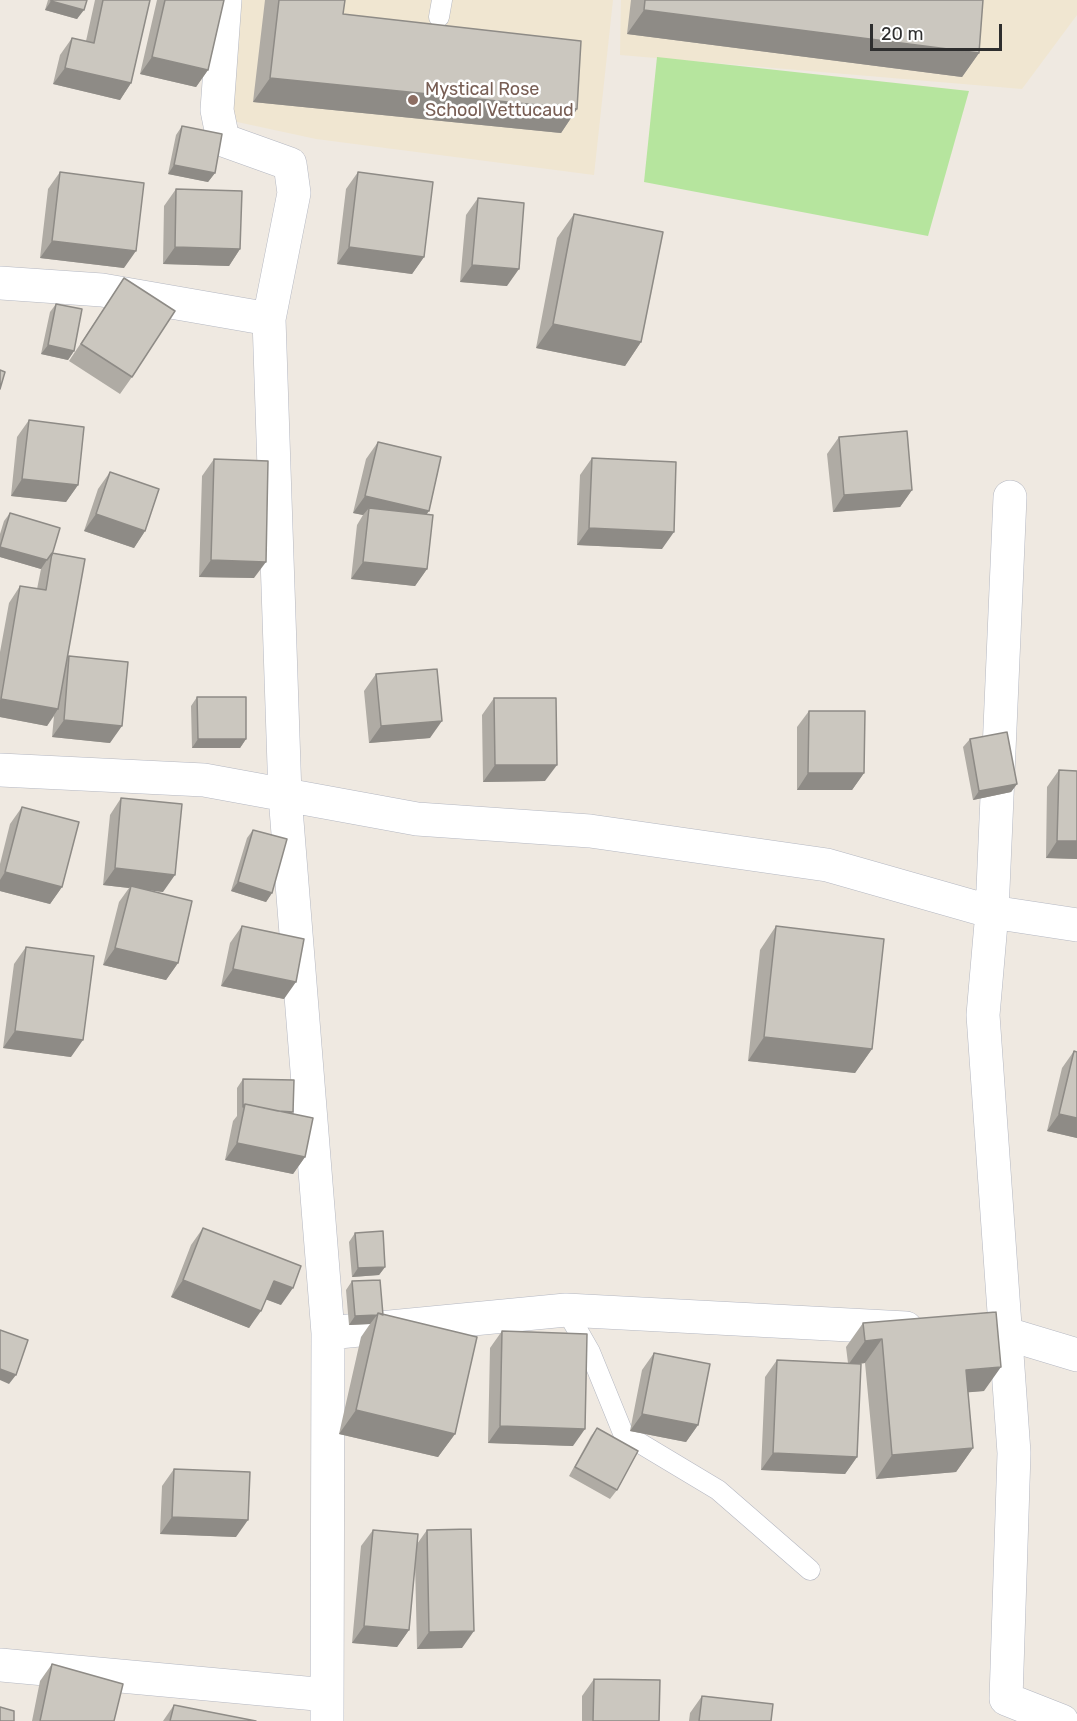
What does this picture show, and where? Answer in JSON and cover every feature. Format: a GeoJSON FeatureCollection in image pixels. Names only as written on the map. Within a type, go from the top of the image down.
{"type":"FeatureCollection","features":[{"type":"Feature","properties":{"kind":"street"},"geometry":{"type":"LineString","coordinates":[[0,1665],[327,1708],[328,1333],[285,796],[269,319],[294,193],[290,164],[223,140],[217,110],[225,0]]}},
{"type":"Feature","properties":{"kind":"street"},"geometry":{"type":"LineString","coordinates":[[0,283],[102,290],[269,319]]}},
{"type":"Feature","properties":{"kind":"street"},"geometry":{"type":"LineString","coordinates":[[1010,497],[992,912],[983,1015],[1014,1453],[1006,1699],[1062,1721]]}},
{"type":"Feature","properties":{"kind":"street"},"geometry":{"type":"LineString","coordinates":[[0,770],[204,780],[417,819],[590,831],[827,865],[992,912],[1077,926]]}},
{"type":"Feature","properties":{"kind":"street"},"geometry":{"type":"LineString","coordinates":[[328,1333],[566,1310],[1004,1333],[1077,1355]]}},
{"type":"Feature","properties":{"kind":"lane"},"geometry":{"type":"LineString","coordinates":[[566,1310],[590,1352],[623,1433],[718,1490],[810,1570]]}},
{"type":"Feature","properties":{"kind":"shaded area","name":"Mystical Rose School Vettucaud"},"geometry":{"type":"Polygon","coordinates":[[[233,0],[613,0],[594,175],[316,139],[228,120],[233,0]]]}},
{"type":"Feature","properties":{"kind":"shaded area"},"geometry":{"type":"Polygon","coordinates":[[[621,0],[1077,0],[1077,15],[1022,89],[620,55],[621,0]]]}},
{"type":"Feature","properties":{"kind":"green space"},"geometry":{"type":"Polygon","coordinates":[[[657,57],[969,91],[928,236],[644,182],[657,57]]]}},
{"type":"Feature","properties":{"kind":"building"},"geometry":{"type":"Polygon","coordinates":[[[51,0],[87,0],[84,10],[51,0]]]}},
{"type":"Feature","properties":{"kind":"building"},"geometry":{"type":"Polygon","coordinates":[[[103,0],[150,0],[131,83],[65,68],[72,38],[94,43],[103,0]]]}},
{"type":"Feature","properties":{"kind":"building"},"geometry":{"type":"Polygon","coordinates":[[[165,0],[224,0],[208,70],[152,57],[165,0]]]}},
{"type":"Feature","properties":{"kind":"building"},"geometry":{"type":"Polygon","coordinates":[[[279,0],[345,0],[343,14],[581,41],[577,109],[270,78],[279,0]]]}},
{"type":"Feature","properties":{"kind":"building"},"geometry":{"type":"Polygon","coordinates":[[[645,0],[983,0],[979,53],[644,10],[645,0]]]}},
{"type":"Feature","properties":{"kind":"building"},"geometry":{"type":"Polygon","coordinates":[[[182,126],[222,134],[215,173],[174,165],[182,126]]]}},
{"type":"Feature","properties":{"kind":"building"},"geometry":{"type":"Polygon","coordinates":[[[60,172],[144,183],[136,251],[52,241],[60,172]]]}},
{"type":"Feature","properties":{"kind":"building"},"geometry":{"type":"Polygon","coordinates":[[[358,172],[433,182],[424,257],[349,247],[358,172]]]}},
{"type":"Feature","properties":{"kind":"building"},"geometry":{"type":"Polygon","coordinates":[[[176,189],[242,191],[240,249],[175,247],[176,189]]]}},
{"type":"Feature","properties":{"kind":"building"},"geometry":{"type":"Polygon","coordinates":[[[478,198],[524,203],[519,269],[472,265],[478,198]]]}},
{"type":"Feature","properties":{"kind":"building"},"geometry":{"type":"Polygon","coordinates":[[[574,214],[663,232],[641,342],[553,324],[574,214]]]}},
{"type":"Feature","properties":{"kind":"building"},"geometry":{"type":"Polygon","coordinates":[[[124,278],[175,311],[132,377],[81,344],[124,278]]]}},
{"type":"Feature","properties":{"kind":"building"},"geometry":{"type":"Polygon","coordinates":[[[56,304],[82,309],[74,351],[48,345],[56,304]]]}},
{"type":"Feature","properties":{"kind":"building"},"geometry":{"type":"Polygon","coordinates":[[[0,370],[5,372],[0,389],[0,370]]]}},
{"type":"Feature","properties":{"kind":"building"},"geometry":{"type":"Polygon","coordinates":[[[29,420],[84,427],[78,485],[22,479],[29,420]]]}},
{"type":"Feature","properties":{"kind":"building"},"geometry":{"type":"Polygon","coordinates":[[[907,431],[912,490],[844,495],[839,437],[907,431]]]}},
{"type":"Feature","properties":{"kind":"building"},"geometry":{"type":"Polygon","coordinates":[[[378,442],[441,457],[429,511],[365,496],[378,442]]]}},
{"type":"Feature","properties":{"kind":"building"},"geometry":{"type":"Polygon","coordinates":[[[592,458],[676,462],[674,532],[589,528],[592,458]]]}},
{"type":"Feature","properties":{"kind":"building"},"geometry":{"type":"Polygon","coordinates":[[[214,459],[268,461],[266,562],[211,560],[214,459]]]}},
{"type":"Feature","properties":{"kind":"building"},"geometry":{"type":"Polygon","coordinates":[[[110,472],[159,489],[145,531],[96,514],[110,472]]]}},
{"type":"Feature","properties":{"kind":"building"},"geometry":{"type":"Polygon","coordinates":[[[369,508],[433,515],[427,569],[363,562],[369,508]]]}},
{"type":"Feature","properties":{"kind":"building"},"geometry":{"type":"Polygon","coordinates":[[[10,513],[60,528],[52,555],[52,553],[47,560],[0,547],[10,513]]]}},
{"type":"Feature","properties":{"kind":"building"},"geometry":{"type":"Polygon","coordinates":[[[52,553],[85,559],[58,709],[1,699],[20,586],[46,590],[52,553]]]}},
{"type":"Feature","properties":{"kind":"building"},"geometry":{"type":"Polygon","coordinates":[[[69,656],[128,662],[122,726],[64,720],[69,656]]]}},
{"type":"Feature","properties":{"kind":"building"},"geometry":{"type":"Polygon","coordinates":[[[437,669],[442,721],[381,726],[376,674],[437,669]]]}},
{"type":"Feature","properties":{"kind":"building"},"geometry":{"type":"Polygon","coordinates":[[[197,697],[246,697],[246,739],[198,739],[197,697]]]}},
{"type":"Feature","properties":{"kind":"building"},"geometry":{"type":"Polygon","coordinates":[[[494,698],[556,698],[557,765],[495,765],[494,698]]]}},
{"type":"Feature","properties":{"kind":"building"},"geometry":{"type":"Polygon","coordinates":[[[809,711],[865,711],[864,773],[808,773],[809,711]]]}},
{"type":"Feature","properties":{"kind":"building"},"geometry":{"type":"Polygon","coordinates":[[[1007,732],[1017,784],[979,791],[970,739],[1007,732]]]}},
{"type":"Feature","properties":{"kind":"building"},"geometry":{"type":"Polygon","coordinates":[[[1059,770],[1077,771],[1077,841],[1057,841],[1059,770]]]}},
{"type":"Feature","properties":{"kind":"building"},"geometry":{"type":"Polygon","coordinates":[[[121,798],[182,804],[175,875],[115,868],[121,798]]]}},
{"type":"Feature","properties":{"kind":"building"},"geometry":{"type":"Polygon","coordinates":[[[22,807],[79,822],[62,887],[5,872],[22,807]]]}},
{"type":"Feature","properties":{"kind":"building"},"geometry":{"type":"Polygon","coordinates":[[[253,830],[287,839],[272,893],[238,882],[253,830]]]}},
{"type":"Feature","properties":{"kind":"building"},"geometry":{"type":"Polygon","coordinates":[[[131,886],[192,901],[178,963],[115,948],[131,886]]]}},
{"type":"Feature","properties":{"kind":"building"},"geometry":{"type":"Polygon","coordinates":[[[242,926],[304,939],[296,982],[233,969],[242,926]]]}},
{"type":"Feature","properties":{"kind":"building"},"geometry":{"type":"Polygon","coordinates":[[[776,926],[884,939],[872,1049],[764,1037],[776,926]]]}},
{"type":"Feature","properties":{"kind":"building"},"geometry":{"type":"Polygon","coordinates":[[[26,947],[94,956],[83,1040],[15,1031],[26,947]]]}},
{"type":"Feature","properties":{"kind":"building"},"geometry":{"type":"Polygon","coordinates":[[[1074,1051],[1077,1052],[1077,1118],[1059,1114],[1074,1051]]]}},
{"type":"Feature","properties":{"kind":"building"},"geometry":{"type":"Polygon","coordinates":[[[243,1079],[294,1080],[293,1112],[245,1104],[243,1107],[243,1079]]]}},
{"type":"Feature","properties":{"kind":"building"},"geometry":{"type":"Polygon","coordinates":[[[245,1104],[313,1118],[305,1157],[237,1143],[245,1104]]]}},
{"type":"Feature","properties":{"kind":"building"},"geometry":{"type":"Polygon","coordinates":[[[203,1228],[301,1266],[293,1288],[274,1281],[261,1311],[183,1280],[203,1228]]]}},
{"type":"Feature","properties":{"kind":"building"},"geometry":{"type":"Polygon","coordinates":[[[383,1231],[385,1267],[358,1268],[355,1233],[383,1231]]]}},
{"type":"Feature","properties":{"kind":"building"},"geometry":{"type":"Polygon","coordinates":[[[380,1280],[383,1315],[378,1313],[377,1315],[355,1316],[352,1281],[380,1280]]]}},
{"type":"Feature","properties":{"kind":"building"},"geometry":{"type":"Polygon","coordinates":[[[996,1312],[1001,1367],[966,1370],[973,1448],[892,1455],[882,1339],[865,1341],[863,1323],[996,1312]]]}},
{"type":"Feature","properties":{"kind":"building"},"geometry":{"type":"Polygon","coordinates":[[[378,1313],[477,1337],[455,1434],[356,1410],[378,1313]]]}},
{"type":"Feature","properties":{"kind":"building"},"geometry":{"type":"Polygon","coordinates":[[[0,1330],[28,1340],[16,1375],[0,1369],[0,1330]]]}},
{"type":"Feature","properties":{"kind":"building"},"geometry":{"type":"Polygon","coordinates":[[[502,1331],[587,1334],[585,1429],[500,1426],[502,1331]]]}},
{"type":"Feature","properties":{"kind":"building"},"geometry":{"type":"Polygon","coordinates":[[[654,1353],[710,1364],[698,1425],[642,1414],[654,1353]]]}},
{"type":"Feature","properties":{"kind":"building"},"geometry":{"type":"Polygon","coordinates":[[[777,1360],[861,1364],[857,1457],[773,1453],[777,1360]]]}},
{"type":"Feature","properties":{"kind":"building"},"geometry":{"type":"Polygon","coordinates":[[[597,1428],[638,1451],[617,1490],[575,1467],[597,1428]]]}},
{"type":"Feature","properties":{"kind":"building"},"geometry":{"type":"Polygon","coordinates":[[[174,1469],[250,1472],[248,1520],[172,1517],[174,1469]]]}},
{"type":"Feature","properties":{"kind":"building"},"geometry":{"type":"Polygon","coordinates":[[[471,1529],[474,1631],[429,1632],[427,1530],[471,1529]]]}},
{"type":"Feature","properties":{"kind":"building"},"geometry":{"type":"Polygon","coordinates":[[[373,1530],[418,1534],[409,1630],[364,1626],[373,1530]]]}},
{"type":"Feature","properties":{"kind":"building"},"geometry":{"type":"Polygon","coordinates":[[[52,1664],[123,1684],[114,1721],[40,1721],[52,1664]]]}},
{"type":"Feature","properties":{"kind":"building"},"geometry":{"type":"Polygon","coordinates":[[[594,1679],[660,1680],[659,1721],[593,1721],[594,1679]]]}},
{"type":"Feature","properties":{"kind":"building"},"geometry":{"type":"Polygon","coordinates":[[[702,1696],[773,1704],[771,1721],[699,1721],[702,1696]]]}},
{"type":"Feature","properties":{"kind":"building"},"geometry":{"type":"Polygon","coordinates":[[[174,1705],[256,1721],[170,1721],[174,1705]]]}},
{"type":"Feature","properties":{"kind":"building"},"geometry":{"type":"Polygon","coordinates":[[[0,1707],[14,1711],[14,1721],[0,1721],[0,1707]]]}},
{"type":"Feature","properties":{"kind":"place","name":"Mystical Rose School Vettucaud"},"geometry":{"type":"Point","coordinates":[413,100]}}]}
